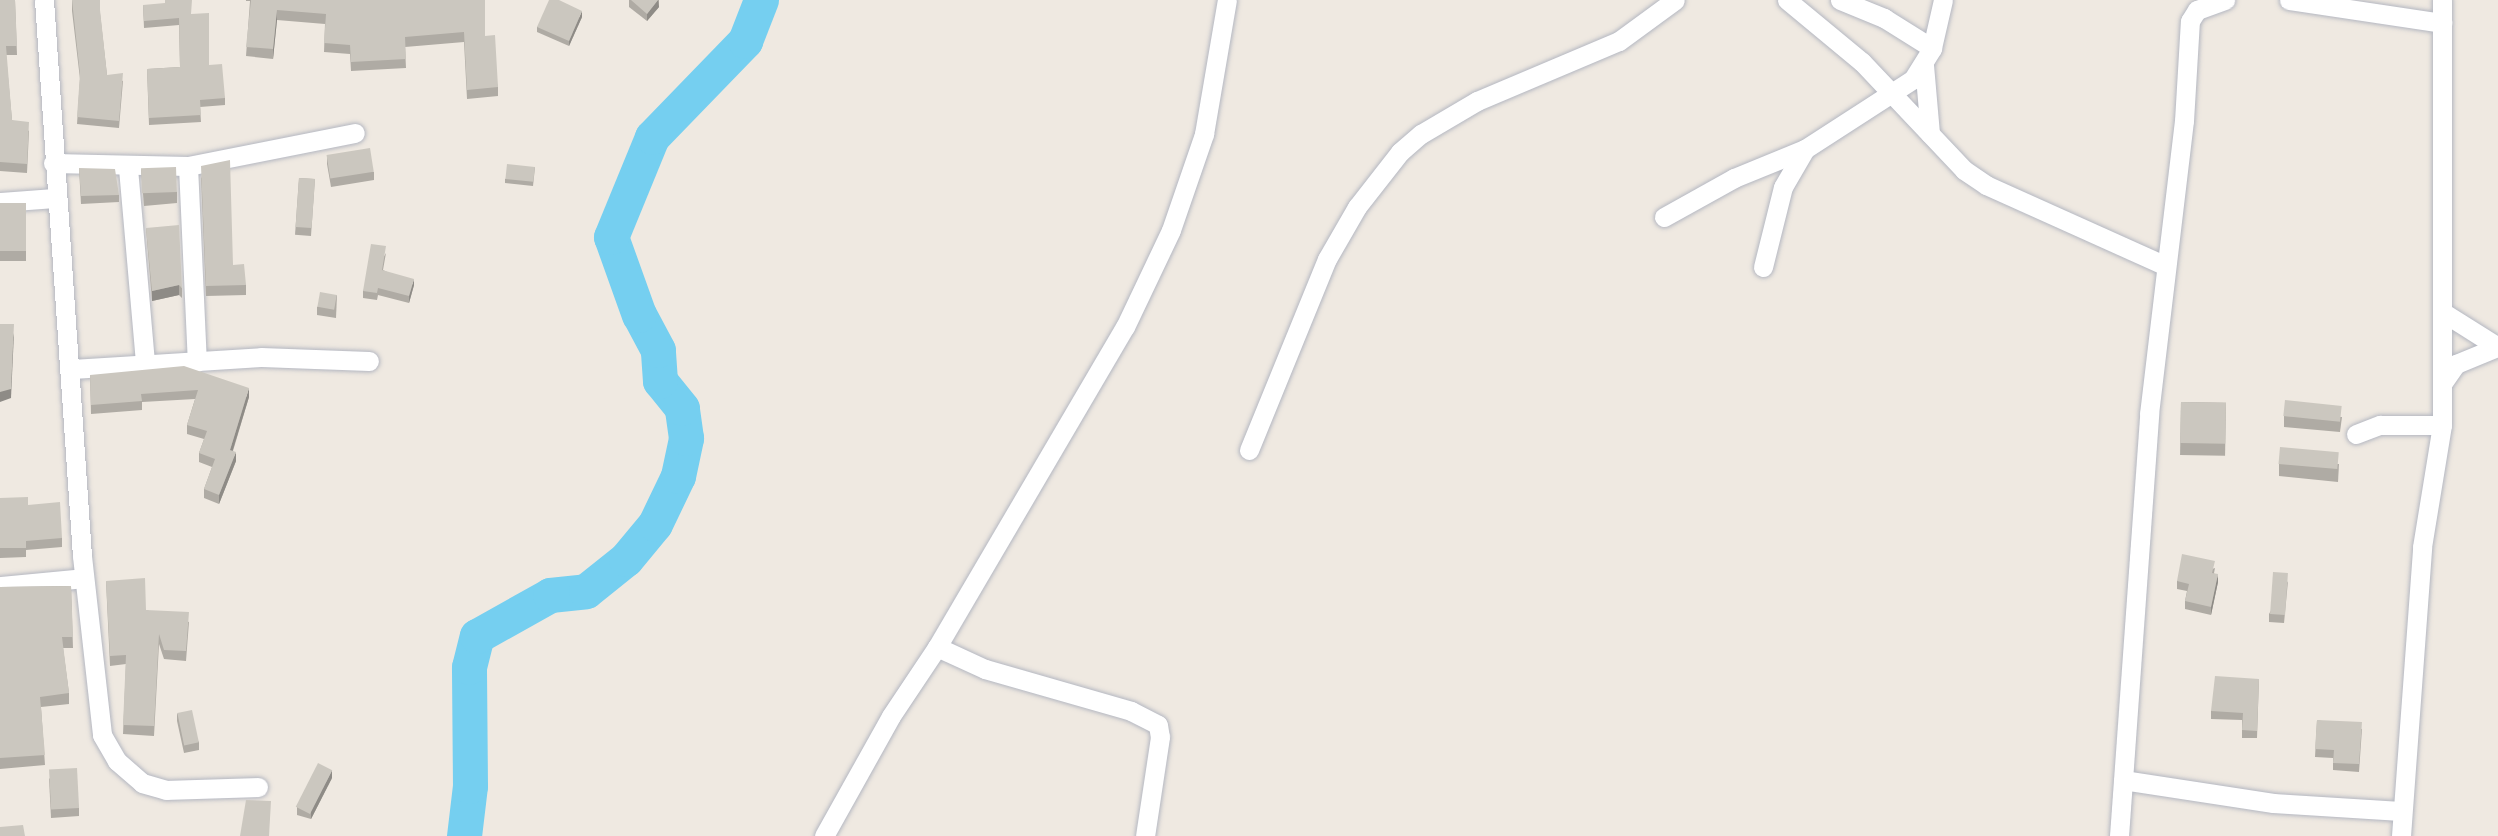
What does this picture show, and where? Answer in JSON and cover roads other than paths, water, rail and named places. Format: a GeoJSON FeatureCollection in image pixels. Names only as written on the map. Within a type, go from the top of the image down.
{"type":"FeatureCollection","features":[{"type":"Feature","properties":{"kind":"street"},"geometry":{"type":"LineString","coordinates":[[44,0],[52,163],[72,369],[84,578],[96,704],[102,735],[117,761],[142,783],[166,790],[258,788]]}},
{"type":"Feature","properties":{"kind":"street"},"geometry":{"type":"LineString","coordinates":[[824,836],[891,716],[937,647],[1125,327],[1171,230],[1204,134],[1227,0]]}},
{"type":"Feature","properties":{"kind":"street"},"geometry":{"type":"LineString","coordinates":[[1249,450],[1327,259],[1357,207],[1400,152],[1421,134],[1477,101],[1619,41],[1675,0]]}},
{"type":"Feature","properties":{"kind":"street"},"geometry":{"type":"LineString","coordinates":[[1787,0],[1862,62],[1964,170],[1986,185],[2164,265]]}},
{"type":"Feature","properties":{"kind":"street"},"geometry":{"type":"LineString","coordinates":[[1840,0],[1884,18],[1928,57]]}},
{"type":"Feature","properties":{"kind":"street"},"geometry":{"type":"LineString","coordinates":[[1930,134],[1928,57],[1943,0]]}},
{"type":"Feature","properties":{"kind":"street"},"geometry":{"type":"LineString","coordinates":[[2119,836],[2164,265],[2184,121],[2190,21],[2197,10],[2225,0]]}},
{"type":"Feature","properties":{"kind":"street"},"geometry":{"type":"LineString","coordinates":[[2289,0],[2442,23]]}},
{"type":"Feature","properties":{"kind":"street"},"geometry":{"type":"LineString","coordinates":[[2401,836],[2422,547],[2442,425],[2442,0]]}},
{"type":"Feature","properties":{"kind":"street"},"geometry":{"type":"LineString","coordinates":[[1664,217],[1734,178],[1805,149],[1849,117],[1893,96],[1928,57]]}},
{"type":"Feature","properties":{"kind":"street"},"geometry":{"type":"LineString","coordinates":[[52,163],[128,168],[188,166],[355,133]]}},
{"type":"Feature","properties":{"kind":"street"},"geometry":{"type":"LineString","coordinates":[[1763,267],[1778,204],[1805,149]]}},
{"type":"Feature","properties":{"kind":"street"},"geometry":{"type":"LineString","coordinates":[[188,166],[197,362]]}},
{"type":"Feature","properties":{"kind":"street"},"geometry":{"type":"LineString","coordinates":[[128,168],[145,364]]}},
{"type":"Feature","properties":{"kind":"street"},"geometry":{"type":"LineString","coordinates":[[0,202],[55,198]]}},
{"type":"Feature","properties":{"kind":"street"},"geometry":{"type":"LineString","coordinates":[[2444,313],[2497,347]]}},
{"type":"Feature","properties":{"kind":"street"},"geometry":{"type":"LineString","coordinates":[[2444,381],[2456,364],[2497,347]]}},
{"type":"Feature","properties":{"kind":"street"},"geometry":{"type":"LineString","coordinates":[[72,369],[261,357],[369,361]]}},
{"type":"Feature","properties":{"kind":"street"},"geometry":{"type":"LineString","coordinates":[[2356,434],[2380,425],[2442,425]]}},
{"type":"Feature","properties":{"kind":"street"},"geometry":{"type":"LineString","coordinates":[[0,586],[84,578]]}},
{"type":"Feature","properties":{"kind":"street"},"geometry":{"type":"LineString","coordinates":[[937,647],[985,669],[1131,711],[1158,725],[1160,737],[1145,836]]}},
{"type":"Feature","properties":{"kind":"street"},"geometry":{"type":"LineString","coordinates":[[2123,780],[2273,803],[2401,811]]}},
{"type":"Feature","properties":{"kind":"waterway"},"geometry":{"type":"LineString","coordinates":[[464,836],[470,786],[469,667],[477,636],[550,595],[586,591],[626,559],[655,524],[678,476],[686,438],[682,408],[660,381],[658,350],[639,315],[611,237],[652,137],[745,41],[761,0]]}}]}
